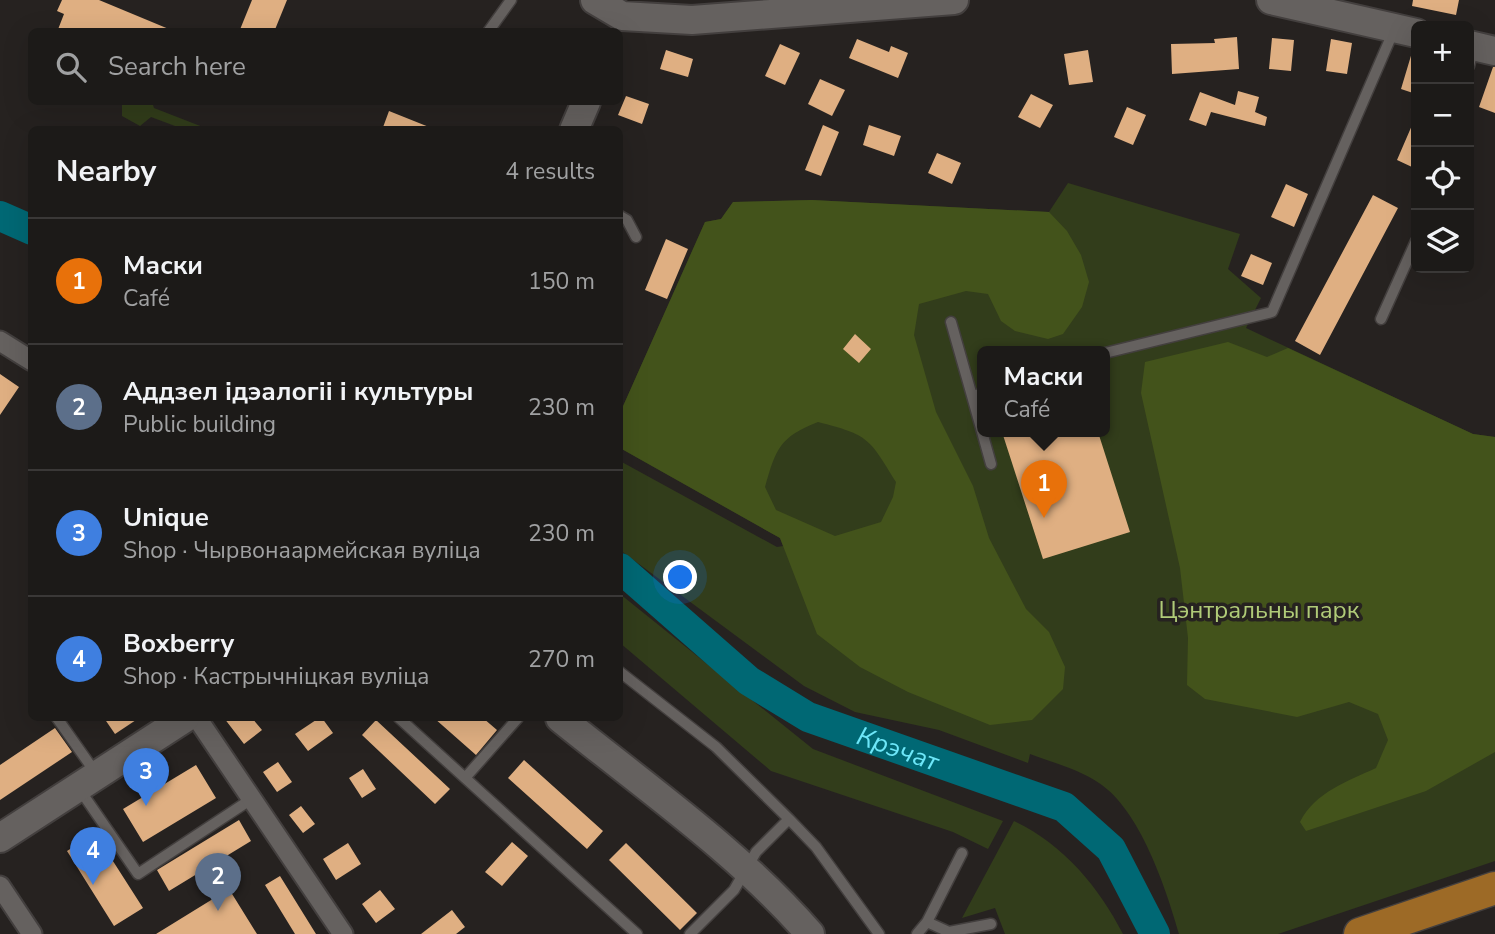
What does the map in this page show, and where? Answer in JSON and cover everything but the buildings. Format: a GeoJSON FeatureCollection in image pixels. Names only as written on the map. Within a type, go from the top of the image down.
{"type":"FeatureCollection","features":[{"type":"Feature","properties":{"kind":"main road"},"geometry":{"type":"LineString","coordinates":[[595,0],[618,24],[696,10],[801,11],[954,0]]}},
{"type":"Feature","properties":{"kind":"main road"},"geometry":{"type":"LineString","coordinates":[[774,0],[801,11]]}},
{"type":"Feature","properties":{"kind":"main road"},"geometry":{"type":"LineString","coordinates":[[1271,0],[1406,31]]}},
{"type":"Feature","properties":{"kind":"main road"},"geometry":{"type":"LineString","coordinates":[[576,126],[585,105]]}},
{"type":"Feature","properties":{"kind":"main road"},"geometry":{"type":"LineString","coordinates":[[0,838],[181,721]]}},
{"type":"Feature","properties":{"kind":"main road"},"geometry":{"type":"LineString","coordinates":[[564,721],[746,870],[785,905],[810,934]]}},
{"type":"Feature","properties":{"kind":"main road"},"geometry":{"type":"LineString","coordinates":[[1377,931],[1495,888]]}},
{"type":"Feature","properties":{"kind":"main road"},"geometry":{"type":"LineString","coordinates":[[1424,934],[1495,909]]}},
{"type":"Feature","properties":{"kind":"street"},"geometry":{"type":"LineString","coordinates":[[0,341],[28,358]]}},
{"type":"Feature","properties":{"kind":"street"},"geometry":{"type":"LineString","coordinates":[[199,721],[343,934]]}},
{"type":"Feature","properties":{"kind":"street"},"geometry":{"type":"LineString","coordinates":[[0,886],[32,934]]}},
{"type":"Feature","properties":{"kind":"lane"},"geometry":{"type":"LineString","coordinates":[[491,28],[511,0]]}},
{"type":"Feature","properties":{"kind":"lane"},"geometry":{"type":"LineString","coordinates":[[1110,352],[1272,312],[1406,31]]}},
{"type":"Feature","properties":{"kind":"lane"},"geometry":{"type":"LineString","coordinates":[[623,218],[636,237]]}},
{"type":"Feature","properties":{"kind":"lane"},"geometry":{"type":"LineString","coordinates":[[1381,319],[1411,252]]}},
{"type":"Feature","properties":{"kind":"lane"},"geometry":{"type":"LineString","coordinates":[[951,322],[977,395]]}},
{"type":"Feature","properties":{"kind":"lane"},"geometry":{"type":"LineString","coordinates":[[985,437],[990,464]]}},
{"type":"Feature","properties":{"kind":"lane"},"geometry":{"type":"LineString","coordinates":[[623,674],[716,747],[789,818],[816,848],[879,934]]}},
{"type":"Feature","properties":{"kind":"lane"},"geometry":{"type":"LineString","coordinates":[[58,721],[138,874],[253,798]]}},
{"type":"Feature","properties":{"kind":"lane"},"geometry":{"type":"LineString","coordinates":[[402,721],[638,934]]}},
{"type":"Feature","properties":{"kind":"lane"},"geometry":{"type":"LineString","coordinates":[[466,778],[515,721]]}},
{"type":"Feature","properties":{"kind":"lane"},"geometry":{"type":"LineString","coordinates":[[690,934],[734,890],[756,852],[789,818]]}},
{"type":"Feature","properties":{"kind":"lane"},"geometry":{"type":"LineString","coordinates":[[917,934],[927,922],[962,853]]}},
{"type":"Feature","properties":{"kind":"lane"},"geometry":{"type":"LineString","coordinates":[[927,922],[949,932],[991,924]]}},
{"type":"Feature","properties":{"kind":"green space"},"geometry":{"type":"Polygon","coordinates":[[[122,105],[153,105],[154,108],[200,126],[175,126],[151,117],[140,126],[122,116],[122,105]]]}},
{"type":"Feature","properties":{"kind":"green space","name":"Цэнтральны парк"},"geometry":{"type":"Polygon","coordinates":[[[1068,183],[1240,234],[1228,269],[1261,298],[1246,328],[1473,434],[1495,437],[1495,861],[1278,934],[1179,934],[1150,851],[1127,812],[1114,795],[1099,783],[1075,770],[1030,754],[1028,763],[939,730],[855,712],[804,686],[623,552],[623,463],[777,547],[783,546],[780,538],[623,450],[623,406],[705,222],[721,219],[733,202],[812,200],[1049,212],[1068,183]]]}},
{"type":"Feature","properties":{"kind":"green space"},"geometry":{"type":"Polygon","coordinates":[[[812,200],[1049,212],[1067,231],[1081,255],[1089,282],[1082,307],[1063,334],[1048,339],[1015,331],[1001,321],[988,294],[966,291],[919,304],[914,335],[936,412],[973,486],[989,538],[1026,609],[1049,632],[1065,667],[1063,689],[1032,720],[990,725],[908,692],[860,667],[817,634],[780,538],[623,450],[623,406],[705,222],[721,219],[733,202],[812,200]],[[818,422],[787,439],[777,453],[765,487],[776,510],[835,536],[881,522],[893,497],[896,482],[873,447],[866,440],[848,431],[818,422]]]}},
{"type":"Feature","properties":{"kind":"green space"},"geometry":{"type":"Polygon","coordinates":[[[1228,342],[1267,357],[1288,348],[1473,434],[1495,437],[1495,752],[1426,791],[1306,831],[1300,822],[1314,803],[1333,789],[1376,768],[1388,740],[1378,714],[1349,702],[1297,717],[1205,699],[1187,685],[1188,638],[1180,568],[1141,393],[1145,362],[1228,342]]]}},
{"type":"Feature","properties":{"kind":"green space"},"geometry":{"type":"Polygon","coordinates":[[[623,596],[813,749],[1003,821],[988,849],[953,832],[771,771],[623,646],[623,596]]]}},
{"type":"Feature","properties":{"kind":"green space"},"geometry":{"type":"Polygon","coordinates":[[[1014,821],[1048,842],[1078,868],[1103,900],[1123,934],[1005,934],[995,908],[962,918],[1014,821]]]}},
{"type":"Feature","properties":{"kind":"waterway","name":"Крэчат"},"geometry":{"type":"LineString","coordinates":[[0,216],[28,228]]}},
{"type":"Feature","properties":{"kind":"waterway","name":"Крэчат"},"geometry":{"type":"LineString","coordinates":[[623,571],[749,681],[808,717],[1064,807],[1111,849],[1155,934]]}},
{"type":"Feature","properties":{"kind":"place","name":"Маски"},"geometry":{"type":"Point","coordinates":[1044,518]}},
{"type":"Feature","properties":{"kind":"place","name":"Unique"},"geometry":{"type":"Point","coordinates":[146,806]}},
{"type":"Feature","properties":{"kind":"place","name":"Boxberry"},"geometry":{"type":"Point","coordinates":[93,885]}},
{"type":"Feature","properties":{"kind":"place","name":"Аддзел ідэалогіі і культуры"},"geometry":{"type":"Point","coordinates":[218,911]}}]}
